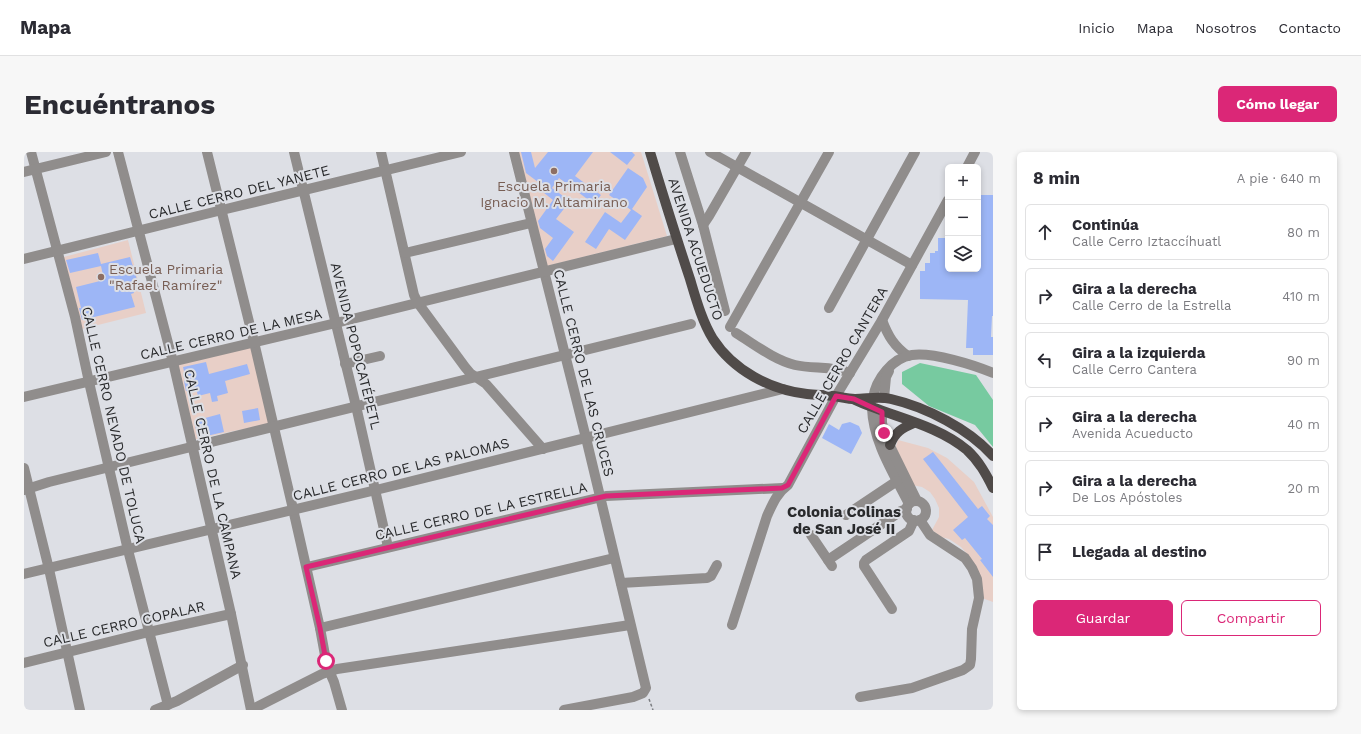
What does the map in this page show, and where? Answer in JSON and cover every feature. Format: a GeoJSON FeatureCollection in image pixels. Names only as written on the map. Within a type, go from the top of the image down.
{"type":"FeatureCollection","features":[{"type":"Feature","properties":{"kind":"main road","name":"AVENIDA ACUEDUCTO"},"geometry":{"type":"LineString","coordinates":[[650,152],[676,239],[704,320],[712,338],[735,364],[752,376],[783,389],[806,394],[836,396],[872,403],[884,398],[891,399],[920,409],[951,422],[976,439],[993,456]]}},
{"type":"Feature","properties":{"kind":"main road"},"geometry":{"type":"LineString","coordinates":[[882,412],[884,398]]}},
{"type":"Feature","properties":{"kind":"main road"},"geometry":{"type":"LineString","coordinates":[[872,403],[882,412],[914,423],[946,437],[968,451],[983,470],[993,488]]}},
{"type":"Feature","properties":{"kind":"main road"},"geometry":{"type":"LineString","coordinates":[[890,445],[897,432],[914,423]]}},
{"type":"Feature","properties":{"kind":"street","name":"CALLE CERRO NEVADO DE TOLUCA"},"geometry":{"type":"LineString","coordinates":[[31,152],[75,317],[88,382],[128,550],[168,705]]}},
{"type":"Feature","properties":{"kind":"street"},"geometry":{"type":"LineString","coordinates":[[24,172],[106,152]]}},
{"type":"Feature","properties":{"kind":"street","name":"CALLE CERRO DE LA CAMPANA"},"geometry":{"type":"LineString","coordinates":[[118,152],[172,362],[191,447],[212,529],[243,665],[251,710]]}},
{"type":"Feature","properties":{"kind":"street"},"geometry":{"type":"LineString","coordinates":[[206,152],[222,210],[294,509],[326,661],[342,710]]}},
{"type":"Feature","properties":{"kind":"street","name":"AVENIDA POPOCATÉPETL"},"geometry":{"type":"LineString","coordinates":[[294,152],[376,490],[388,547]]}},
{"type":"Feature","properties":{"kind":"street"},"geometry":{"type":"LineString","coordinates":[[381,152],[414,295],[418,303],[465,367],[475,377],[486,384],[543,449]]}},
{"type":"Feature","properties":{"kind":"street","name":"CALLE CERRO DEL YANETE"},"geometry":{"type":"LineString","coordinates":[[24,259],[461,152]]}},
{"type":"Feature","properties":{"kind":"street","name":"CALLE CERRO DE LAS CRUCES"},"geometry":{"type":"LineString","coordinates":[[514,152],[531,223],[545,271],[646,688],[643,693]]}},
{"type":"Feature","properties":{"kind":"street","name":"AVENIDA ACUEDUCTO"},"geometry":{"type":"LineString","coordinates":[[680,152],[703,225],[725,311]]}},
{"type":"Feature","properties":{"kind":"street"},"geometry":{"type":"LineString","coordinates":[[710,152],[912,265]]}},
{"type":"Feature","properties":{"kind":"street"},"geometry":{"type":"LineString","coordinates":[[703,225],[746,152]]}},
{"type":"Feature","properties":{"kind":"street"},"geometry":{"type":"LineString","coordinates":[[801,203],[829,152]]}},
{"type":"Feature","properties":{"kind":"street"},"geometry":{"type":"LineString","coordinates":[[829,308],[915,152]]}},
{"type":"Feature","properties":{"kind":"street"},"geometry":{"type":"LineString","coordinates":[[968,164],[973,153]]}},
{"type":"Feature","properties":{"kind":"street","name":"AVENIDA ACUEDUCTO"},"geometry":{"type":"LineString","coordinates":[[801,203],[733,330],[790,364],[839,370],[850,373]]}},
{"type":"Feature","properties":{"kind":"street","name":"CALLE CERRO CANTERA"},"geometry":{"type":"LineString","coordinates":[[732,625],[767,516],[773,504],[782,488],[788,485],[836,396],[882,320],[945,205]]}},
{"type":"Feature","properties":{"kind":"street"},"geometry":{"type":"LineString","coordinates":[[405,253],[531,223]]}},
{"type":"Feature","properties":{"kind":"street","name":"CALLE CERRO DE LA MESA"},"geometry":{"type":"LineString","coordinates":[[24,397],[336,323],[676,239]]}},
{"type":"Feature","properties":{"kind":"street"},"geometry":{"type":"LineString","coordinates":[[882,320],[889,338],[908,356]]}},
{"type":"Feature","properties":{"kind":"street"},"geometry":{"type":"LineString","coordinates":[[26,489],[274,426],[691,324]]}},
{"type":"Feature","properties":{"kind":"street"},"geometry":{"type":"LineString","coordinates":[[911,505],[897,481],[876,434],[872,403],[877,383],[881,377],[900,359],[918,354],[933,356],[993,373]]}},
{"type":"Feature","properties":{"kind":"street"},"geometry":{"type":"LineString","coordinates":[[345,364],[380,356]]}},
{"type":"Feature","properties":{"kind":"street"},"geometry":{"type":"LineString","coordinates":[[884,398],[886,377],[891,367]]}},
{"type":"Feature","properties":{"kind":"street","name":"CALLE CERRO DE LAS PALOMAS"},"geometry":{"type":"LineString","coordinates":[[24,574],[376,490],[783,389]]}},
{"type":"Feature","properties":{"kind":"street"},"geometry":{"type":"LineString","coordinates":[[860,697],[912,688],[963,670],[970,665],[972,629],[979,598],[977,580],[972,568],[965,558],[930,535],[917,520],[908,516],[911,505],[890,445],[883,430],[882,412]]}},
{"type":"Feature","properties":{"kind":"street"},"geometry":{"type":"LineString","coordinates":[[24,468],[26,489],[49,569],[80,710]]}},
{"type":"Feature","properties":{"kind":"street"},"geometry":{"type":"LineString","coordinates":[[846,515],[897,481]]}},
{"type":"Feature","properties":{"kind":"street","name":"CALLE CERRO DE LA ESTRELLA"},"geometry":{"type":"LineString","coordinates":[[306,567],[600,497],[613,495],[782,488]]}},
{"type":"Feature","properties":{"kind":"street"},"geometry":{"type":"LineString","coordinates":[[812,535],[830,563],[901,511],[911,505],[924,505],[926,510],[924,516],[917,520],[909,531],[866,560],[864,563],[864,566],[892,609]]}},
{"type":"Feature","properties":{"kind":"street"},"geometry":{"type":"LineString","coordinates":[[320,628],[614,558]]}},
{"type":"Feature","properties":{"kind":"street"},"geometry":{"type":"LineString","coordinates":[[620,584],[709,578],[716,565]]}},
{"type":"Feature","properties":{"kind":"street","name":"CALLE CERRO COPALAR"},"geometry":{"type":"LineString","coordinates":[[24,663],[149,632],[231,614]]}},
{"type":"Feature","properties":{"kind":"street"},"geometry":{"type":"LineString","coordinates":[[251,710],[330,671],[630,625]]}},
{"type":"Feature","properties":{"kind":"street"},"geometry":{"type":"LineString","coordinates":[[155,710],[168,705],[243,665]]}},
{"type":"Feature","properties":{"kind":"street"},"geometry":{"type":"LineString","coordinates":[[564,710],[633,697],[643,693]]}},
{"type":"Feature","properties":{"kind":"path"},"geometry":{"type":"LineString","coordinates":[[676,239],[697,230],[703,225]]}},
{"type":"Feature","properties":{"kind":"path"},"geometry":{"type":"LineString","coordinates":[[643,693],[651,703],[653,710]]}},
{"type":"Feature","properties":{"kind":"shaded area"},"geometry":{"type":"Polygon","coordinates":[[[515,152],[641,152],[667,236],[543,267],[515,152]]]}},
{"type":"Feature","properties":{"kind":"shaded area","name":"Escuela Primaria \"Rafael Ramírez\""},"geometry":{"type":"Polygon","coordinates":[[[128,240],[146,313],[78,330],[60,258],[128,240]]]}},
{"type":"Feature","properties":{"kind":"shaded area"},"geometry":{"type":"Polygon","coordinates":[[[252,346],[271,423],[192,440],[175,366],[252,346]]]}},
{"type":"Feature","properties":{"kind":"shaded area"},"geometry":{"type":"Polygon","coordinates":[[[898,440],[928,448],[947,458],[974,482],[993,517],[993,602],[982,598],[969,556],[961,547],[949,539],[941,537],[932,530],[939,517],[939,508],[930,492],[922,487],[912,485],[896,454],[898,440]]]}},
{"type":"Feature","properties":{"kind":"green space"},"geometry":{"type":"Polygon","coordinates":[[[920,363],[976,375],[993,400],[993,447],[975,425],[929,406],[902,384],[902,372],[920,363]]]}},
{"type":"Feature","properties":{"kind":"building"},"geometry":{"type":"Polygon","coordinates":[[[521,152],[531,152],[535,168],[548,152],[593,152],[575,176],[601,195],[594,204],[559,178],[552,188],[570,201],[556,219],[574,232],[553,261],[547,256],[545,249],[553,238],[540,228],[538,221],[553,200],[539,189],[542,185],[526,173],[521,152]]]}},
{"type":"Feature","properties":{"kind":"building"},"geometry":{"type":"Polygon","coordinates":[[[610,152],[632,152],[635,155],[627,165],[610,152]]]}},
{"type":"Feature","properties":{"kind":"building"},"geometry":{"type":"Polygon","coordinates":[[[628,168],[643,178],[647,187],[632,209],[642,216],[625,240],[609,229],[596,249],[585,242],[605,212],[621,223],[631,210],[609,195],[628,168]]]}},
{"type":"Feature","properties":{"kind":"building"},"geometry":{"type":"Polygon","coordinates":[[[981,195],[993,195],[993,316],[991,337],[993,337],[993,355],[973,355],[973,348],[966,348],[968,300],[920,299],[920,271],[925,271],[925,263],[930,263],[930,253],[935,253],[935,251],[938,251],[938,238],[945,238],[945,272],[981,272],[981,195]]]}},
{"type":"Feature","properties":{"kind":"building"},"geometry":{"type":"Polygon","coordinates":[[[98,253],[101,264],[130,257],[139,286],[133,288],[134,293],[131,294],[135,307],[82,320],[76,287],[104,280],[101,266],[70,273],[66,260],[98,253]]]}},
{"type":"Feature","properties":{"kind":"building"},"geometry":{"type":"Polygon","coordinates":[[[206,362],[209,374],[247,364],[250,374],[225,381],[228,393],[217,396],[218,401],[212,402],[210,393],[198,396],[196,388],[186,391],[184,381],[186,380],[183,367],[206,362]]]}},
{"type":"Feature","properties":{"kind":"building"},"geometry":{"type":"Polygon","coordinates":[[[258,408],[260,420],[244,423],[242,411],[258,408]]]}},
{"type":"Feature","properties":{"kind":"building"},"geometry":{"type":"Polygon","coordinates":[[[220,414],[224,432],[198,438],[194,421],[220,414]]]}},
{"type":"Feature","properties":{"kind":"building"},"geometry":{"type":"Polygon","coordinates":[[[850,422],[859,426],[862,433],[851,454],[822,438],[829,424],[839,430],[842,424],[850,422]]]}},
{"type":"Feature","properties":{"kind":"building"},"geometry":{"type":"Polygon","coordinates":[[[933,452],[978,509],[982,506],[990,516],[987,519],[993,525],[993,577],[980,560],[982,559],[965,538],[962,540],[953,530],[968,517],[923,459],[933,452]]]}},
{"type":"Feature","properties":{"kind":"place","name":"Escuela Primaria Ignacio M. Altamirano"},"geometry":{"type":"Point","coordinates":[554,171]}},
{"type":"Feature","properties":{"kind":"place","name":"Escuela Primaria \"Rafael Ramírez\""},"geometry":{"type":"Point","coordinates":[101,277]}},
{"type":"Feature","properties":{"kind":"district","name":"Colonia Colinas de San José II"},"geometry":{"type":"Point","coordinates":[844,520]}},
{"type":"Feature","properties":{"kind":"route"},"geometry":{"type":"LineString","coordinates":[[326,661],[306,567],[606,496],[759,490],[786,487],[836,396],[854,399],[882,412],[884,433]]}}]}
